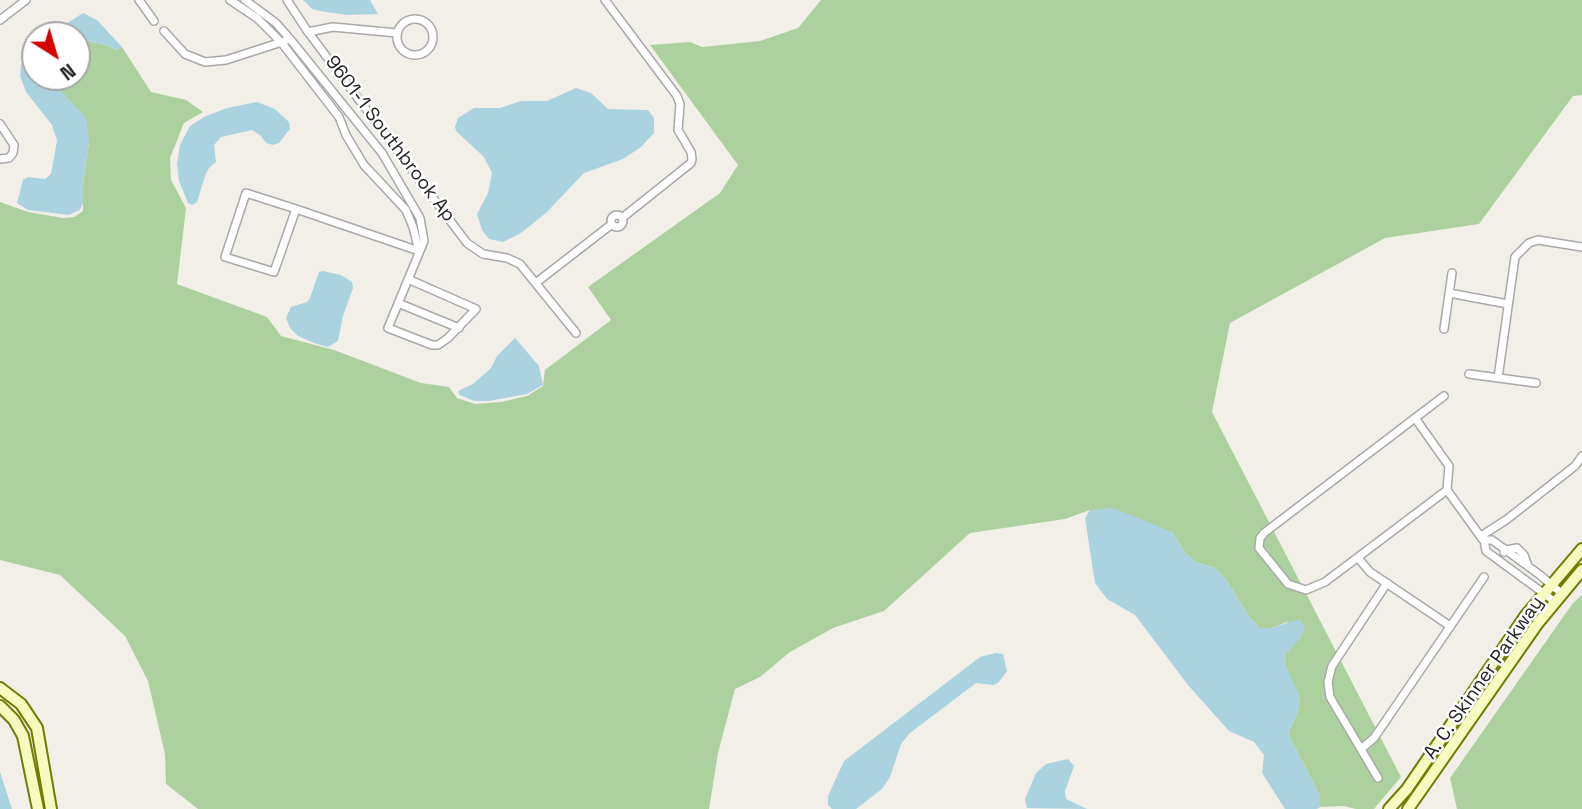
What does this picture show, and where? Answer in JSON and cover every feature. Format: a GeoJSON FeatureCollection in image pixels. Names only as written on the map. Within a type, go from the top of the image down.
{"type":"FeatureCollection","features":[{"type":"Feature","properties":{"kind":"main road","name":"A. C. Skinner Parkway"},"geometry":{"type":"LineString","coordinates":[[1389,809],[1406,789],[1547,588],[1582,549]]}},
{"type":"Feature","properties":{"kind":"main road","name":"A. C. Skinner Parkway"},"geometry":{"type":"LineString","coordinates":[[1408,809],[1558,597],[1582,570]]}},
{"type":"Feature","properties":{"kind":"main road"},"geometry":{"type":"LineString","coordinates":[[0,688],[21,704],[37,728],[51,809]]}},
{"type":"Feature","properties":{"kind":"main road"},"geometry":{"type":"LineString","coordinates":[[0,706],[11,715],[22,731],[38,809]]}},
{"type":"Feature","properties":{"kind":"street"},"geometry":{"type":"LineString","coordinates":[[0,20],[26,0]]}},
{"type":"Feature","properties":{"kind":"street"},"geometry":{"type":"LineString","coordinates":[[139,0],[154,21]]}},
{"type":"Feature","properties":{"kind":"street"},"geometry":{"type":"LineString","coordinates":[[230,0],[257,19],[281,42],[339,117],[346,135],[364,165],[406,210],[419,251]]}},
{"type":"Feature","properties":{"kind":"street"},"geometry":{"type":"LineString","coordinates":[[245,0],[276,23],[383,153],[419,218],[424,241],[419,251],[388,328],[432,345],[443,342],[476,309],[408,279]]}},
{"type":"Feature","properties":{"kind":"street","name":"9601-1 Southbrook Ap"},"geometry":{"type":"LineString","coordinates":[[287,0],[308,32],[467,243],[483,254],[507,258],[520,264],[537,282]]}},
{"type":"Feature","properties":{"kind":"street"},"geometry":{"type":"LineString","coordinates":[[576,333],[537,282],[612,224],[621,227],[622,218],[691,163],[691,152],[678,130],[680,104],[677,96],[605,0]]}},
{"type":"Feature","properties":{"kind":"street"},"geometry":{"type":"LineString","coordinates":[[419,19],[429,24],[433,41],[426,51],[408,54],[398,45],[397,33],[402,23],[419,19]]}},
{"type":"Feature","properties":{"kind":"street"},"geometry":{"type":"LineString","coordinates":[[308,32],[333,27],[397,33]]}},
{"type":"Feature","properties":{"kind":"street"},"geometry":{"type":"LineString","coordinates":[[164,31],[185,54],[205,62],[226,60],[290,39]]}},
{"type":"Feature","properties":{"kind":"street"},"geometry":{"type":"LineString","coordinates":[[0,124],[14,145],[9,158],[0,159]]}},
{"type":"Feature","properties":{"kind":"street"},"geometry":{"type":"LineString","coordinates":[[382,183],[395,174]]}},
{"type":"Feature","properties":{"kind":"street"},"geometry":{"type":"LineString","coordinates":[[296,209],[274,272],[225,257],[246,193],[296,209],[419,251]]}},
{"type":"Feature","properties":{"kind":"street"},"geometry":{"type":"LineString","coordinates":[[1498,378],[1513,264],[1518,253],[1528,243],[1538,240],[1582,247]]}},
{"type":"Feature","properties":{"kind":"street"},"geometry":{"type":"LineString","coordinates":[[1444,330],[1452,273]]}},
{"type":"Feature","properties":{"kind":"street"},"geometry":{"type":"LineString","coordinates":[[1449,293],[1507,304]]}},
{"type":"Feature","properties":{"kind":"street"},"geometry":{"type":"LineString","coordinates":[[398,303],[458,328]]}},
{"type":"Feature","properties":{"kind":"street"},"geometry":{"type":"LineString","coordinates":[[1469,374],[1536,383]]}},
{"type":"Feature","properties":{"kind":"street"},"geometry":{"type":"LineString","coordinates":[[1444,396],[1264,533],[1259,548],[1288,584],[1306,590],[1325,582],[1447,490]]}},
{"type":"Feature","properties":{"kind":"street"},"geometry":{"type":"LineString","coordinates":[[1416,418],[1443,454],[1449,466],[1447,490],[1482,538],[1486,551],[1558,597]]}},
{"type":"Feature","properties":{"kind":"street"},"geometry":{"type":"LineString","coordinates":[[1482,538],[1575,466],[1582,456]]}},
{"type":"Feature","properties":{"kind":"street"},"geometry":{"type":"LineString","coordinates":[[1482,538],[1492,540],[1529,566],[1547,588]]}},
{"type":"Feature","properties":{"kind":"street"},"geometry":{"type":"LineString","coordinates":[[1498,559],[1506,550]]}},
{"type":"Feature","properties":{"kind":"street"},"geometry":{"type":"LineString","coordinates":[[1358,558],[1370,572],[1450,626]]}},
{"type":"Feature","properties":{"kind":"street"},"geometry":{"type":"LineString","coordinates":[[1361,749],[1374,738],[1484,577]]}},
{"type":"Feature","properties":{"kind":"street"},"geometry":{"type":"LineString","coordinates":[[1378,778],[1330,696],[1328,682],[1332,666],[1387,583]]}},
{"type":"Feature","properties":{"kind":"green space"},"geometry":{"type":"Polygon","coordinates":[[[821,0],[1582,0],[1582,95],[1573,96],[1479,224],[1385,238],[1230,323],[1212,412],[1401,777],[1374,809],[1320,807],[1320,796],[1288,734],[1299,708],[1285,664],[1286,653],[1302,635],[1287,622],[1272,628],[1260,628],[1215,568],[1196,562],[1185,553],[1172,532],[1090,510],[1065,519],[970,533],[884,611],[833,628],[790,652],[760,677],[735,689],[718,753],[709,809],[198,809],[166,784],[165,754],[148,681],[125,636],[60,575],[0,560],[0,202],[28,212],[63,218],[74,217],[83,211],[89,141],[56,91],[91,91],[91,42],[116,50],[122,47],[151,92],[186,100],[203,112],[184,123],[170,158],[171,180],[186,208],[177,284],[267,317],[281,336],[334,350],[421,383],[449,387],[457,398],[475,404],[527,396],[543,386],[545,370],[611,320],[588,287],[720,193],[738,165],[650,45],[690,42],[702,47],[760,41],[798,28],[821,0]]]}},
{"type":"Feature","properties":{"kind":"green space"},"geometry":{"type":"Polygon","coordinates":[[[1582,595],[1582,809],[1457,809],[1450,778],[1573,603],[1582,595]]]}},
{"type":"Feature","properties":{"kind":"water"},"geometry":{"type":"Polygon","coordinates":[[[303,0],[370,0],[378,14],[347,15],[320,11],[312,9],[303,0]]]}},
{"type":"Feature","properties":{"kind":"water"},"geometry":{"type":"Polygon","coordinates":[[[83,13],[97,20],[122,47],[116,50],[91,42],[91,21],[71,21],[83,13]]]}},
{"type":"Feature","properties":{"kind":"water"},"geometry":{"type":"Polygon","coordinates":[[[576,88],[591,93],[608,109],[648,110],[654,118],[654,133],[641,147],[623,159],[584,173],[546,213],[521,233],[503,242],[489,239],[482,230],[477,214],[488,193],[492,173],[484,157],[456,131],[458,118],[474,108],[500,108],[521,101],[547,101],[576,88]]]}},
{"type":"Feature","properties":{"kind":"water"},"geometry":{"type":"Polygon","coordinates":[[[61,91],[86,117],[89,141],[83,203],[80,210],[69,215],[28,210],[17,203],[23,180],[28,177],[45,179],[51,174],[57,141],[52,125],[26,92],[61,91]]]}},
{"type":"Feature","properties":{"kind":"water"},"geometry":{"type":"Polygon","coordinates":[[[257,102],[275,109],[289,122],[290,129],[279,143],[273,145],[266,143],[252,130],[221,137],[214,145],[216,162],[205,176],[197,202],[193,205],[188,203],[179,181],[177,164],[180,145],[190,126],[227,108],[257,102]]]}},
{"type":"Feature","properties":{"kind":"water"},"geometry":{"type":"Polygon","coordinates":[[[319,272],[341,275],[352,282],[353,288],[338,341],[328,347],[298,336],[290,328],[286,318],[291,307],[307,302],[319,272]]]}},
{"type":"Feature","properties":{"kind":"water"},"geometry":{"type":"Polygon","coordinates":[[[515,338],[539,366],[543,385],[527,394],[489,401],[474,401],[460,395],[458,391],[473,384],[491,368],[497,356],[515,338]]]}},
{"type":"Feature","properties":{"kind":"water"},"geometry":{"type":"Polygon","coordinates":[[[1113,508],[1172,532],[1185,553],[1196,562],[1215,568],[1226,580],[1250,618],[1260,628],[1272,628],[1299,619],[1305,627],[1302,636],[1286,654],[1285,664],[1300,697],[1299,708],[1288,734],[1320,796],[1320,807],[1285,809],[1262,773],[1264,755],[1254,742],[1229,731],[1188,685],[1135,615],[1107,599],[1095,583],[1085,518],[1090,510],[1113,508]]]}},
{"type":"Feature","properties":{"kind":"water"},"geometry":{"type":"Polygon","coordinates":[[[1003,654],[1007,671],[998,683],[976,683],[910,733],[901,744],[890,777],[882,789],[856,809],[832,809],[828,805],[828,796],[844,761],[980,657],[1003,654]]]}},
{"type":"Feature","properties":{"kind":"water"},"geometry":{"type":"Polygon","coordinates":[[[1068,759],[1074,766],[1065,791],[1066,799],[1087,809],[1027,808],[1025,799],[1036,773],[1046,764],[1068,759]]]}},
{"type":"Feature","properties":{"kind":"water"},"geometry":{"type":"Polygon","coordinates":[[[0,772],[12,809],[0,809],[0,772]]]}}]}
